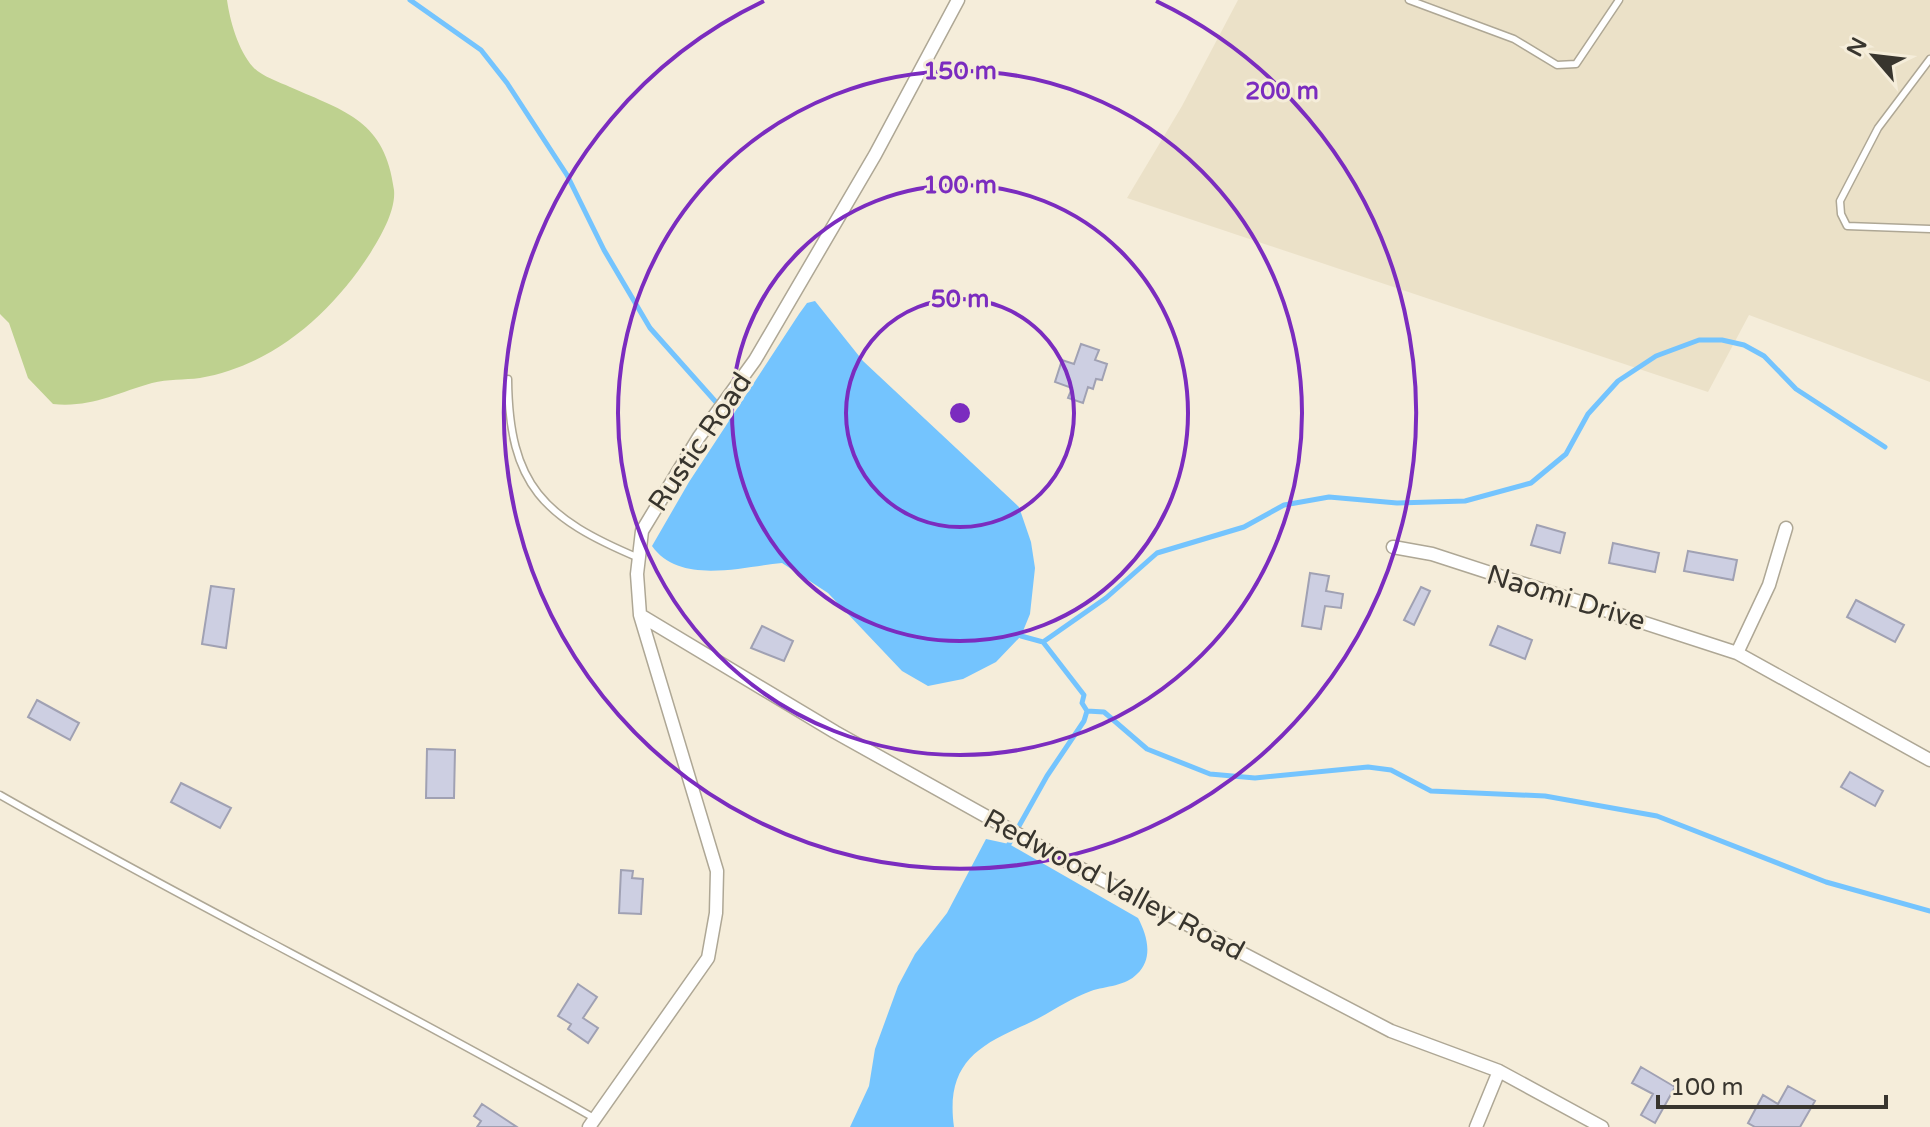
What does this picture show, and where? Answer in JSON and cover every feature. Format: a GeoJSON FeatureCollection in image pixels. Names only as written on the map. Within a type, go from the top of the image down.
{"type":"FeatureCollection","features":[{"type":"Feature","properties":{"kind":"street","name":"Rustic Road"},"geometry":{"type":"LineString","coordinates":[[592,1123],[708,958],[716,913],[717,871],[640,615],[642,531],[661,497],[755,360],[875,155],[958,0]]}},
{"type":"Feature","properties":{"kind":"street"},"geometry":{"type":"LineString","coordinates":[[1737,653],[1769,585],[1786,528]]}},
{"type":"Feature","properties":{"kind":"street","name":"Naomi Drive"},"geometry":{"type":"LineString","coordinates":[[1393,547],[1432,554],[1737,653],[1930,760]]}},
{"type":"Feature","properties":{"kind":"street","name":"Redwood Valley Road"},"geometry":{"type":"LineString","coordinates":[[640,615],[835,732],[1068,862],[1391,1031],[1499,1071],[1602,1127]]}},
{"type":"Feature","properties":{"kind":"street"},"geometry":{"type":"LineString","coordinates":[[1476,1127],[1499,1071]]}},
{"type":"Feature","properties":{"kind":"lane"},"geometry":{"type":"LineString","coordinates":[[1409,0],[1514,39],[1557,65],[1576,64],[1619,0]]}},
{"type":"Feature","properties":{"kind":"lane"},"geometry":{"type":"LineString","coordinates":[[1930,59],[1878,128],[1840,201],[1841,214],[1847,226],[1930,229]]}},
{"type":"Feature","properties":{"kind":"lane"},"geometry":{"type":"LineString","coordinates":[[508,379],[508,423],[521,467],[550,511],[590,537],[639,558]]}},
{"type":"Feature","properties":{"kind":"lane"},"geometry":{"type":"LineString","coordinates":[[0,795],[104,855],[453,1037],[592,1123]]}},
{"type":"Feature","properties":{"kind":"shaded area"},"geometry":{"type":"Polygon","coordinates":[[[1238,0],[1930,0],[1930,382],[1749,315],[1708,392],[1127,198],[1182,106],[1238,0]]]}},
{"type":"Feature","properties":{"kind":"green space"},"geometry":{"type":"Polygon","coordinates":[[[0,0],[227,0],[236,35],[253,67],[265,76],[346,112],[372,134],[382,148],[394,190],[393,206],[371,252],[338,296],[299,333],[276,349],[227,371],[200,378],[152,383],[91,402],[53,404],[28,378],[9,323],[0,314],[0,0]]]}},
{"type":"Feature","properties":{"kind":"water"},"geometry":{"type":"Polygon","coordinates":[[[815,301],[863,361],[1019,507],[1031,542],[1035,568],[1030,614],[1021,636],[996,662],[963,679],[928,686],[902,671],[828,593],[782,563],[713,571],[695,570],[664,558],[652,546],[689,482],[799,314],[807,303],[815,301]]]}},
{"type":"Feature","properties":{"kind":"water"},"geometry":{"type":"Polygon","coordinates":[[[986,839],[1009,844],[1138,918],[1146,939],[1146,961],[1137,974],[1127,981],[1082,995],[988,1043],[976,1053],[966,1063],[954,1090],[954,1127],[850,1127],[869,1086],[875,1049],[898,986],[915,954],[947,913],[986,839]]]}},
{"type":"Feature","properties":{"kind":"building"},"geometry":{"type":"Polygon","coordinates":[[[1081,344],[1099,350],[1095,360],[1107,364],[1102,380],[1096,379],[1093,389],[1088,387],[1083,403],[1068,398],[1072,388],[1055,382],[1062,360],[1074,364],[1081,344]]]}},
{"type":"Feature","properties":{"kind":"building"},"geometry":{"type":"Polygon","coordinates":[[[1537,525],[1565,533],[1560,553],[1531,545],[1537,525]]]}},
{"type":"Feature","properties":{"kind":"building"},"geometry":{"type":"Polygon","coordinates":[[[1613,543],[1659,553],[1655,572],[1609,563],[1613,543]]]}},
{"type":"Feature","properties":{"kind":"building"},"geometry":{"type":"Polygon","coordinates":[[[1688,551],[1737,560],[1733,580],[1684,571],[1688,551]]]}},
{"type":"Feature","properties":{"kind":"building"},"geometry":{"type":"Polygon","coordinates":[[[1310,573],[1329,576],[1326,591],[1343,594],[1341,608],[1325,606],[1321,629],[1302,626],[1310,573]]]}},
{"type":"Feature","properties":{"kind":"building"},"geometry":{"type":"Polygon","coordinates":[[[211,586],[234,589],[226,648],[202,644],[211,586]]]}},
{"type":"Feature","properties":{"kind":"building"},"geometry":{"type":"Polygon","coordinates":[[[1421,587],[1430,591],[1414,625],[1404,620],[1421,587]]]}},
{"type":"Feature","properties":{"kind":"building"},"geometry":{"type":"Polygon","coordinates":[[[1856,600],[1904,625],[1895,642],[1847,617],[1856,600]]]}},
{"type":"Feature","properties":{"kind":"building"},"geometry":{"type":"Polygon","coordinates":[[[762,626],[793,641],[784,661],[751,648],[762,626]]]}},
{"type":"Feature","properties":{"kind":"building"},"geometry":{"type":"Polygon","coordinates":[[[1498,626],[1532,640],[1525,659],[1490,645],[1498,626]]]}},
{"type":"Feature","properties":{"kind":"building"},"geometry":{"type":"Polygon","coordinates":[[[37,700],[79,723],[70,740],[28,717],[37,700]]]}},
{"type":"Feature","properties":{"kind":"building"},"geometry":{"type":"Polygon","coordinates":[[[427,749],[455,750],[454,798],[426,798],[427,749]]]}},
{"type":"Feature","properties":{"kind":"building"},"geometry":{"type":"Polygon","coordinates":[[[1850,772],[1883,791],[1875,806],[1841,787],[1850,772]]]}},
{"type":"Feature","properties":{"kind":"building"},"geometry":{"type":"Polygon","coordinates":[[[181,783],[231,808],[220,828],[171,802],[181,783]]]}},
{"type":"Feature","properties":{"kind":"building"},"geometry":{"type":"Polygon","coordinates":[[[621,870],[633,871],[632,878],[643,879],[641,914],[619,913],[621,870]]]}},
{"type":"Feature","properties":{"kind":"building"},"geometry":{"type":"Polygon","coordinates":[[[578,984],[597,997],[583,1018],[598,1028],[588,1043],[568,1029],[571,1024],[558,1016],[578,984]]]}},
{"type":"Feature","properties":{"kind":"building"},"geometry":{"type":"Polygon","coordinates":[[[1641,1067],[1675,1087],[1655,1123],[1641,1115],[1653,1094],[1632,1083],[1641,1067]]]}},
{"type":"Feature","properties":{"kind":"building"},"geometry":{"type":"Polygon","coordinates":[[[1788,1086],[1815,1101],[1800,1127],[1755,1127],[1748,1123],[1763,1095],[1778,1104],[1788,1086]]]}},
{"type":"Feature","properties":{"kind":"building"},"geometry":{"type":"Polygon","coordinates":[[[482,1104],[517,1127],[477,1127],[481,1121],[474,1116],[482,1104]]]}},
{"type":"Feature","properties":{"kind":"waterway"},"geometry":{"type":"LineString","coordinates":[[410,0],[481,50],[507,83],[567,175],[604,250],[650,328],[731,419]]}},
{"type":"Feature","properties":{"kind":"waterway"},"geometry":{"type":"LineString","coordinates":[[1043,642],[1106,598],[1157,553],[1244,527],[1284,505],[1329,497],[1397,503],[1465,501],[1531,483],[1566,454],[1588,414],[1618,381],[1656,356],[1699,340],[1722,340],[1744,345],[1764,356],[1796,389],[1885,447]]}},
{"type":"Feature","properties":{"kind":"waterway"},"geometry":{"type":"LineString","coordinates":[[1009,844],[1047,776],[1084,721],[1087,711],[1082,703],[1084,695],[1043,642],[1021,636]]}},
{"type":"Feature","properties":{"kind":"waterway"},"geometry":{"type":"LineString","coordinates":[[1087,711],[1104,712],[1147,749],[1210,774],[1255,778],[1368,767],[1391,770],[1431,791],[1545,796],[1657,816],[1826,882],[1930,911]]}}]}
